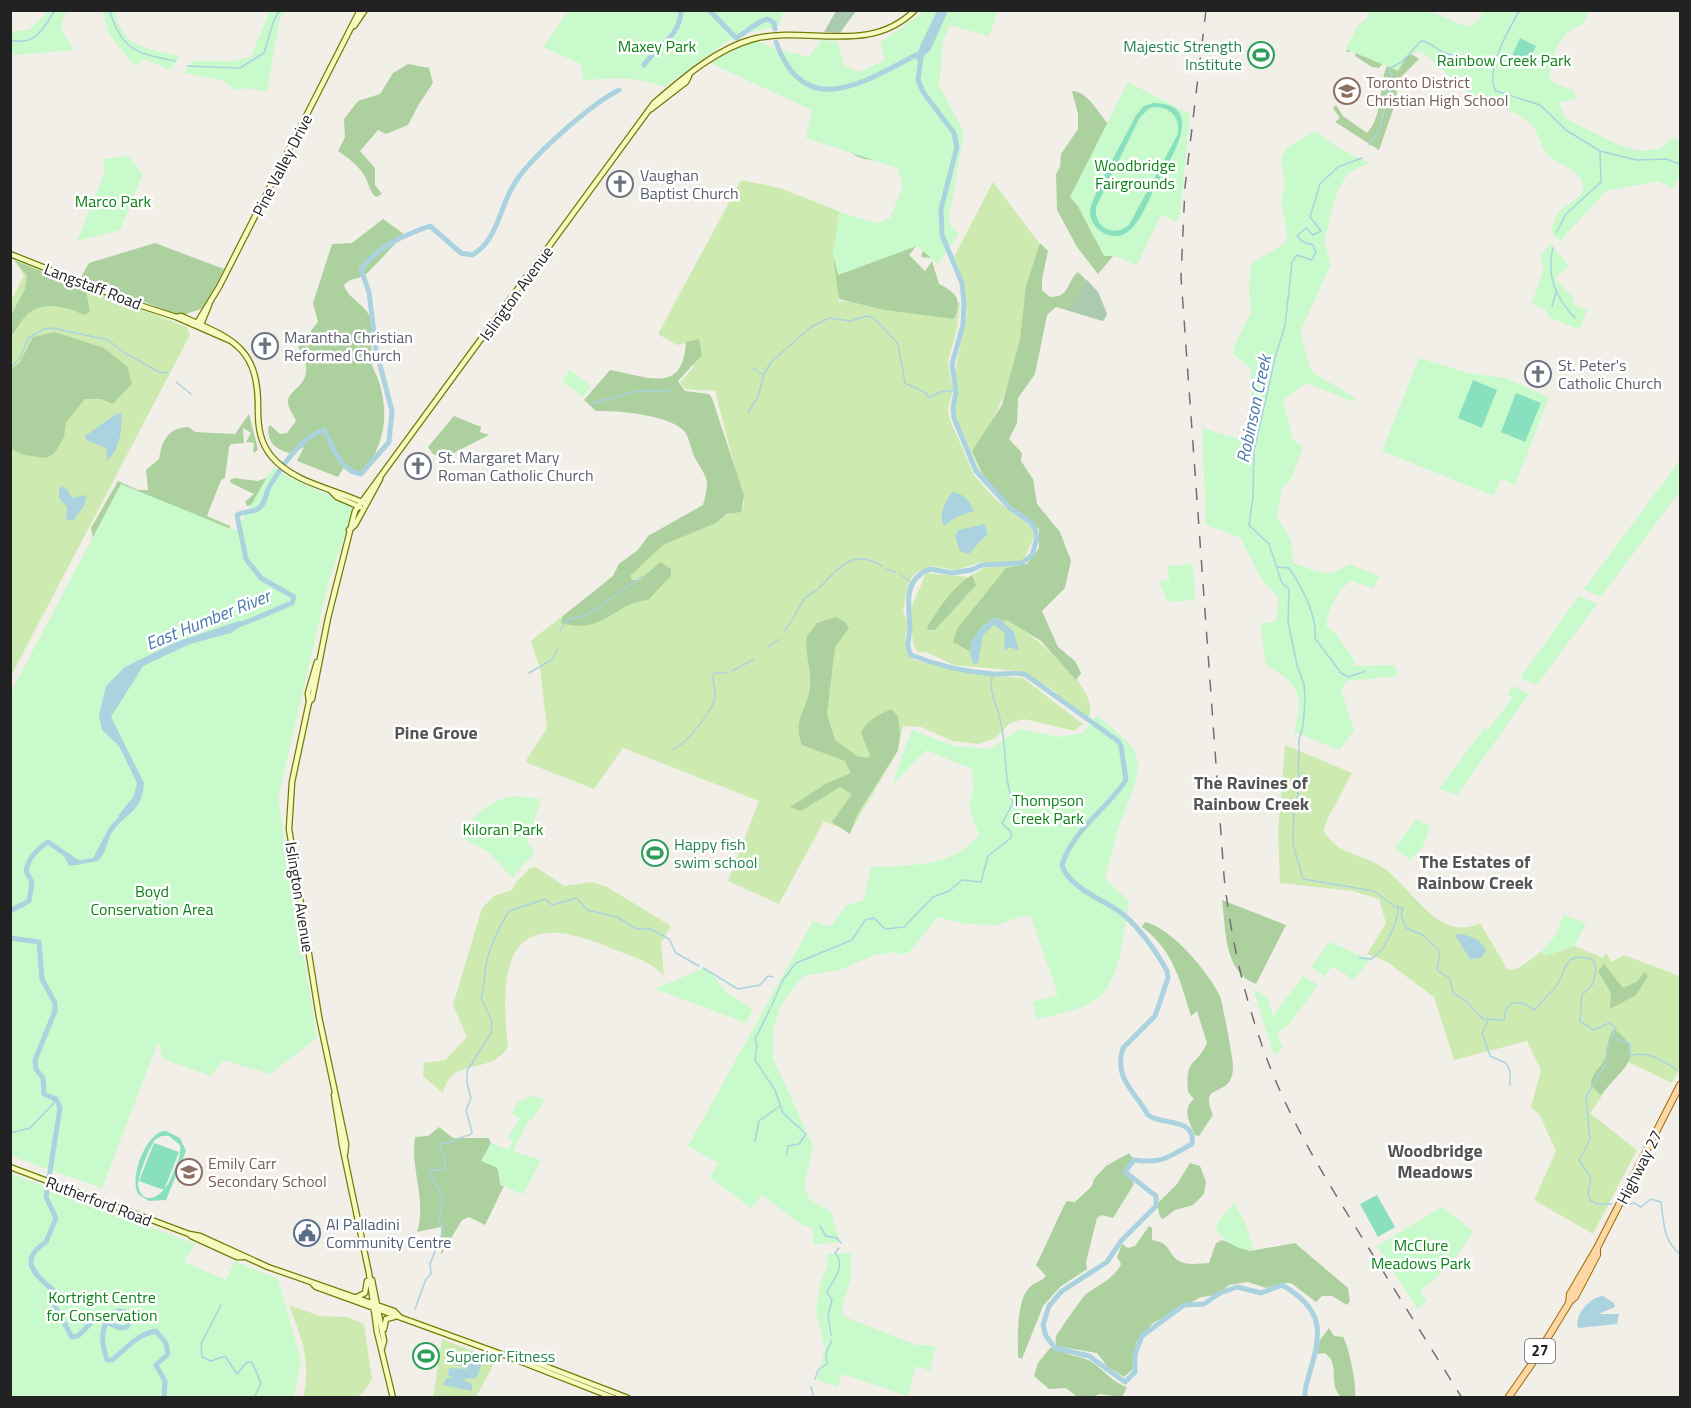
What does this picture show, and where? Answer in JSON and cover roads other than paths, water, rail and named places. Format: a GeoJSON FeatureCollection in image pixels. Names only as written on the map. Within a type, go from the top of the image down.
{"type":"FeatureCollection","features":[{"type":"Feature","properties":{"kind":"main road","name":"Pine Valley Drive"},"geometry":{"type":"LineString","coordinates":[[199,325],[354,26],[360,10]]}},
{"type":"Feature","properties":{"kind":"main road","name":"Pine Valley Drive"},"geometry":{"type":"LineString","coordinates":[[354,26],[365,10]]}},
{"type":"Feature","properties":{"kind":"main road","name":"Islington Avenue"},"geometry":{"type":"LineString","coordinates":[[393,1398],[334,1105],[334,1092],[289,829],[292,782],[349,530],[381,477],[651,109],[686,82],[689,76],[717,56],[753,39],[786,34],[867,37],[895,27],[915,10]]}},
{"type":"Feature","properties":{"kind":"main road","name":"Langstaff Road"},"geometry":{"type":"LineString","coordinates":[[10,254],[136,304],[199,325],[231,341],[245,354],[255,370],[259,387],[258,428],[269,454],[295,475],[362,505]]}},
{"type":"Feature","properties":{"kind":"main road","name":"Highway 27"},"geometry":{"type":"LineString","coordinates":[[1508,1398],[1575,1297],[1597,1255],[1597,1248],[1680,1085]]}},
{"type":"Feature","properties":{"kind":"main road","name":"Rutherford Road"},"geometry":{"type":"LineString","coordinates":[[10,1167],[223,1245],[244,1257],[354,1296],[375,1307]]}},
{"type":"Feature","properties":{"kind":"main road"},"geometry":{"type":"LineString","coordinates":[[354,1296],[365,1293],[370,1275]]}},
{"type":"Feature","properties":{"kind":"main road","name":"Rutherford Road"},"geometry":{"type":"LineString","coordinates":[[312,1283],[316,1287],[525,1362],[614,1398]]}},
{"type":"Feature","properties":{"kind":"main road","name":"Islington Avenue"},"geometry":{"type":"LineString","coordinates":[[375,1307],[384,1341],[382,1348]]}},
{"type":"Feature","properties":{"kind":"main road"},"geometry":{"type":"LineString","coordinates":[[384,1341],[386,1319],[402,1318]]}},
{"type":"Feature","properties":{"kind":"main road","name":"Rutherford Road"},"geometry":{"type":"LineString","coordinates":[[525,1362],[537,1363],[628,1398]]}},
{"type":"Feature","properties":{"kind":"water"},"geometry":{"type":"Polygon","coordinates":[[[937,11],[948,11],[930,51],[916,61],[920,46],[937,11]]]}},
{"type":"Feature","properties":{"kind":"water"},"geometry":{"type":"Polygon","coordinates":[[[121,413],[119,439],[115,452],[107,461],[106,448],[86,440],[85,436],[116,414],[121,413]]]}},
{"type":"Feature","properties":{"kind":"water"},"geometry":{"type":"Polygon","coordinates":[[[62,486],[68,490],[72,498],[87,495],[84,506],[73,521],[66,519],[67,507],[59,498],[59,489],[62,486]]]}},
{"type":"Feature","properties":{"kind":"water"},"geometry":{"type":"Polygon","coordinates":[[[952,492],[966,498],[974,511],[956,517],[944,526],[942,513],[952,492]]]}},
{"type":"Feature","properties":{"kind":"water"},"geometry":{"type":"Polygon","coordinates":[[[985,524],[988,535],[968,554],[960,551],[955,536],[958,530],[985,524]]]}},
{"type":"Feature","properties":{"kind":"water"},"geometry":{"type":"Polygon","coordinates":[[[997,617],[1014,632],[1019,651],[1010,647],[1004,651],[1005,633],[994,625],[983,635],[978,663],[974,664],[970,650],[974,636],[984,625],[997,617]]]}},
{"type":"Feature","properties":{"kind":"water"},"geometry":{"type":"Polygon","coordinates":[[[239,621],[247,622],[231,633],[190,644],[143,666],[111,717],[144,783],[143,793],[137,806],[113,831],[98,861],[69,866],[60,849],[68,853],[75,861],[93,858],[110,826],[132,804],[137,783],[119,746],[102,730],[99,715],[106,686],[125,667],[176,642],[239,621]]]}},
{"type":"Feature","properties":{"kind":"water"},"geometry":{"type":"Polygon","coordinates":[[[1462,934],[1482,944],[1486,951],[1481,958],[1470,959],[1455,935],[1462,934]]]}},
{"type":"Feature","properties":{"kind":"water"},"geometry":{"type":"Polygon","coordinates":[[[1603,1296],[1614,1303],[1615,1307],[1598,1314],[1619,1314],[1617,1324],[1578,1328],[1578,1318],[1584,1308],[1588,1303],[1603,1296]]]}},
{"type":"Feature","properties":{"kind":"water"},"geometry":{"type":"Polygon","coordinates":[[[452,1352],[482,1364],[476,1378],[463,1379],[472,1384],[472,1391],[443,1385],[446,1378],[453,1378],[448,1375],[449,1368],[468,1369],[449,1361],[452,1352]]]}},
{"type":"Feature","properties":{"kind":"waterway"},"geometry":{"type":"LineString","coordinates":[[10,40],[26,41],[32,38],[38,34],[55,10]]}},
{"type":"Feature","properties":{"kind":"waterway"},"geometry":{"type":"LineString","coordinates":[[109,10],[119,34],[132,48],[175,61]]}},
{"type":"Feature","properties":{"kind":"waterway"},"geometry":{"type":"LineString","coordinates":[[187,66],[240,68],[264,53],[274,20],[280,10]]}},
{"type":"Feature","properties":{"kind":"waterway","name":"East Humber River"},"geometry":{"type":"LineString","coordinates":[[644,65],[673,34],[680,19],[681,10]]}},
{"type":"Feature","properties":{"kind":"waterway","name":"East Humber River"},"geometry":{"type":"LineString","coordinates":[[709,10],[736,38],[756,24],[768,19],[774,23],[775,29]]}},
{"type":"Feature","properties":{"kind":"waterway"},"geometry":{"type":"LineString","coordinates":[[1520,10],[1504,39],[1495,62],[1493,83],[1496,91],[1540,105],[1566,130],[1600,151],[1637,160],[1666,159],[1680,164]]}},
{"type":"Feature","properties":{"kind":"waterway","name":"Robinson Creek"},"geometry":{"type":"LineString","coordinates":[[1369,145],[1380,128],[1392,75],[1389,69],[1403,61],[1421,41],[1462,58],[1476,60],[1496,58]]}},
{"type":"Feature","properties":{"kind":"waterway","name":"East Humber River"},"geometry":{"type":"LineString","coordinates":[[776,42],[788,67],[803,82],[821,89],[840,88],[860,83],[922,52]]}},
{"type":"Feature","properties":{"kind":"waterway"},"geometry":{"type":"LineString","coordinates":[[922,50],[918,80],[923,92],[954,133],[957,147],[941,209],[942,235],[962,283],[964,304],[963,325],[952,364],[956,392],[954,418],[976,471],[1010,508],[1030,522],[1037,538],[1032,555],[1022,563],[982,565],[971,570],[952,573],[930,569],[921,574],[911,586],[909,594],[908,648],[911,655],[952,668],[983,673],[1026,675],[1118,741],[1121,746],[1126,780],[1074,841],[1062,865],[1072,881],[1130,921],[1148,941],[1167,971],[1168,978],[1155,1016],[1123,1048],[1121,1068],[1127,1084],[1148,1115],[1184,1126],[1192,1135],[1192,1144],[1177,1153],[1159,1160],[1134,1160],[1125,1172],[1156,1196],[1156,1206],[1121,1241],[1107,1262],[1062,1291],[1049,1306],[1043,1325],[1046,1336],[1055,1348],[1089,1356],[1125,1382],[1135,1372],[1135,1354],[1142,1336],[1184,1305],[1204,1304],[1220,1293],[1237,1287],[1261,1293],[1282,1285],[1306,1304],[1313,1313],[1316,1323],[1318,1334],[1305,1388],[1305,1398]]}},
{"type":"Feature","properties":{"kind":"waterway","name":"East Humber River"},"geometry":{"type":"LineString","coordinates":[[242,624],[292,603],[294,597],[261,578],[246,559],[237,515],[253,511],[262,505],[269,487],[286,462],[300,445],[316,433],[324,430],[342,463],[348,469],[361,474],[389,442],[392,411],[376,350],[369,292],[361,269],[375,254],[392,243],[430,226],[461,253],[472,255],[487,242],[513,186],[532,162],[577,119],[619,90]]}},
{"type":"Feature","properties":{"kind":"waterway"},"geometry":{"type":"LineString","coordinates":[[1556,233],[1566,214],[1601,182],[1600,152]]}},
{"type":"Feature","properties":{"kind":"waterway","name":"Robinson Creek"},"geometry":{"type":"LineString","coordinates":[[1362,158],[1338,167],[1320,184],[1310,217],[1321,231],[1313,235],[1306,228],[1297,236],[1303,242],[1313,245],[1316,252],[1312,260],[1297,255],[1292,262],[1285,326],[1276,354],[1254,451],[1253,497],[1249,525],[1269,544],[1282,583],[1289,589],[1288,622],[1297,665],[1304,684],[1305,701],[1303,726],[1299,739],[1298,796],[1294,801],[1293,844],[1303,879],[1374,891],[1394,906],[1403,908],[1401,915],[1406,928],[1421,934],[1440,951],[1437,970],[1450,979],[1453,993],[1466,1001],[1483,1019],[1504,1020],[1506,1009],[1512,1003],[1523,1003],[1535,1010],[1554,989],[1570,960],[1583,957],[1593,960],[1596,968],[1593,984],[1582,995],[1580,1021],[1594,1030],[1609,1023],[1616,1028],[1607,1049],[1606,1063],[1586,1097],[1590,1140],[1579,1160],[1591,1178],[1588,1194],[1590,1200],[1597,1204],[1612,1204]]}},
{"type":"Feature","properties":{"kind":"waterway"},"geometry":{"type":"LineString","coordinates":[[1553,248],[1551,268],[1554,286],[1563,303],[1575,318]]}},
{"type":"Feature","properties":{"kind":"waterway"},"geometry":{"type":"LineString","coordinates":[[1552,306],[1556,293]]}},
{"type":"Feature","properties":{"kind":"waterway"},"geometry":{"type":"LineString","coordinates":[[748,413],[758,397],[764,374],[771,362],[811,327],[829,318],[851,321],[866,316],[874,318],[898,344],[905,383],[926,393],[929,398],[940,392],[955,390]]}},
{"type":"Feature","properties":{"kind":"waterway"},"geometry":{"type":"LineString","coordinates":[[10,368],[20,358],[28,338],[44,329],[53,328],[108,340],[125,353],[159,372],[167,373]]}},
{"type":"Feature","properties":{"kind":"waterway"},"geometry":{"type":"LineString","coordinates":[[753,368],[762,374]]}},
{"type":"Feature","properties":{"kind":"waterway"},"geometry":{"type":"LineString","coordinates":[[176,382],[191,394]]}},
{"type":"Feature","properties":{"kind":"waterway"},"geometry":{"type":"LineString","coordinates":[[592,403],[639,391],[669,391]]}},
{"type":"Feature","properties":{"kind":"waterway"},"geometry":{"type":"LineString","coordinates":[[784,631],[804,599],[846,563],[862,559],[882,566]]}},
{"type":"Feature","properties":{"kind":"waterway"},"geometry":{"type":"LineString","coordinates":[[1278,567],[1289,568],[1294,575],[1311,610],[1315,638],[1341,673],[1349,677],[1365,671]]}},
{"type":"Feature","properties":{"kind":"waterway"},"geometry":{"type":"LineString","coordinates":[[885,569],[895,572]]}},
{"type":"Feature","properties":{"kind":"waterway"},"geometry":{"type":"LineString","coordinates":[[900,574],[913,584]]}},
{"type":"Feature","properties":{"kind":"waterway"},"geometry":{"type":"LineString","coordinates":[[560,631],[567,620],[589,614],[643,576]]}},
{"type":"Feature","properties":{"kind":"waterway"},"geometry":{"type":"LineString","coordinates":[[768,647],[779,639]]}},
{"type":"Feature","properties":{"kind":"waterway"},"geometry":{"type":"LineString","coordinates":[[529,673],[553,659],[557,650]]}},
{"type":"Feature","properties":{"kind":"waterway"},"geometry":{"type":"LineString","coordinates":[[732,671],[754,659]]}},
{"type":"Feature","properties":{"kind":"waterway"},"geometry":{"type":"LineString","coordinates":[[673,749],[691,734],[710,710],[715,697],[714,673],[727,673]]}},
{"type":"Feature","properties":{"kind":"waterway"},"geometry":{"type":"LineString","coordinates":[[771,1007],[783,980],[796,963],[852,940],[865,920],[874,918],[885,929],[904,927],[933,897],[949,891],[962,880],[981,882],[988,856],[1011,838],[1011,832],[1002,823],[1013,803],[1007,781],[1002,726],[992,690],[993,674]]}},
{"type":"Feature","properties":{"kind":"waterway","name":"East Humber River"},"geometry":{"type":"LineString","coordinates":[[121,816],[137,796]]}},
{"type":"Feature","properties":{"kind":"waterway","name":"East Humber River"},"geometry":{"type":"LineString","coordinates":[[10,911],[29,901],[32,882],[26,871],[27,866],[34,854],[48,842],[80,862]]}},
{"type":"Feature","properties":{"kind":"waterway"},"geometry":{"type":"LineString","coordinates":[[415,1309],[426,1279],[431,1274],[430,1264],[443,1231],[439,1218],[443,1198],[429,1173],[431,1170],[442,1170],[446,1164],[439,1144],[451,1142],[470,1135],[472,1132],[466,1110],[471,1098],[467,1071],[491,1033],[492,1021],[481,998],[490,951],[509,911],[545,899],[552,905],[577,898],[587,910],[617,917],[637,929],[651,929],[669,939],[676,953],[699,966]]}},
{"type":"Feature","properties":{"kind":"waterway"},"geometry":{"type":"LineString","coordinates":[[1359,958],[1371,959],[1381,950],[1393,929],[1398,908]]}},
{"type":"Feature","properties":{"kind":"waterway","name":"East Humber River"},"geometry":{"type":"LineString","coordinates":[[10,938],[39,942],[42,979],[55,1003],[55,1011],[35,1060],[36,1069],[43,1078],[44,1094],[56,1099],[60,1108],[46,1197],[56,1218],[46,1242],[33,1255],[32,1267],[40,1279],[54,1291],[54,1305],[72,1337],[78,1336],[95,1319],[118,1311],[125,1312],[129,1322],[127,1327],[121,1328],[109,1323],[106,1323],[104,1327],[103,1341],[107,1360],[112,1360],[137,1339],[156,1331],[166,1343],[168,1354],[156,1365],[165,1381],[164,1398]]}},
{"type":"Feature","properties":{"kind":"waterway"},"geometry":{"type":"LineString","coordinates":[[703,968],[738,989],[760,985],[768,976],[773,977]]}},
{"type":"Feature","properties":{"kind":"waterway"},"geometry":{"type":"LineString","coordinates":[[770,1009],[755,1039],[757,1045],[755,1060],[775,1090],[783,1113],[806,1134],[799,1144],[788,1146],[787,1154]]}},
{"type":"Feature","properties":{"kind":"waterway"},"geometry":{"type":"LineString","coordinates":[[1488,1021],[1482,1033],[1490,1056],[1506,1063],[1510,1071],[1510,1085]]}},
{"type":"Feature","properties":{"kind":"waterway"},"geometry":{"type":"LineString","coordinates":[[1615,1038],[1630,1044],[1629,1056],[1649,1055],[1677,1070]]}},
{"type":"Feature","properties":{"kind":"waterway"},"geometry":{"type":"LineString","coordinates":[[10,1133],[30,1128],[53,1104],[54,1098]]}},
{"type":"Feature","properties":{"kind":"waterway"},"geometry":{"type":"LineString","coordinates":[[755,1141],[759,1121],[780,1106]]}},
{"type":"Feature","properties":{"kind":"waterway","name":"Robinson Creek"},"geometry":{"type":"LineString","coordinates":[[1624,1206],[1634,1203],[1641,1207],[1651,1199],[1661,1202],[1667,1237],[1680,1254]]}},
{"type":"Feature","properties":{"kind":"waterway"},"geometry":{"type":"LineString","coordinates":[[820,1226],[826,1236],[837,1238],[841,1243]]}},
{"type":"Feature","properties":{"kind":"waterway"},"geometry":{"type":"LineString","coordinates":[[831,1335],[828,1315],[832,1300],[827,1292],[839,1267],[840,1262],[835,1253],[839,1248]]}},
{"type":"Feature","properties":{"kind":"waterway"},"geometry":{"type":"LineString","coordinates":[[221,1305],[201,1344],[202,1357],[211,1361],[225,1356],[237,1374],[247,1362],[252,1362],[261,1383],[254,1398]]}},
{"type":"Feature","properties":{"kind":"waterway"},"geometry":{"type":"LineString","coordinates":[[815,1379],[818,1370],[827,1364],[826,1353],[832,1340]]}},
{"type":"Feature","properties":{"kind":"waterway"},"geometry":{"type":"LineString","coordinates":[[811,1387],[814,1398]]}},
{"type":"Feature","properties":{"kind":"railway"},"geometry":{"type":"LineString","coordinates":[[1206,10],[1185,187],[1181,277],[1224,876],[1231,925],[1254,1020],[1279,1090],[1312,1155],[1462,1398]]}},
{"type":"Feature","properties":{"kind":"place","name":"Majestic Strength Institute"},"geometry":{"type":"Point","coordinates":[1261,55]}},
{"type":"Feature","properties":{"kind":"place","name":"Toronto District Christian High School"},"geometry":{"type":"Point","coordinates":[1347,91]}},
{"type":"Feature","properties":{"kind":"place","name":"Vaughan Baptist Church"},"geometry":{"type":"Point","coordinates":[620,184]}},
{"type":"Feature","properties":{"kind":"place","name":"Marantha Christian Reformed Church"},"geometry":{"type":"Point","coordinates":[265,346]}},
{"type":"Feature","properties":{"kind":"place","name":"St. Peter's Catholic Church"},"geometry":{"type":"Point","coordinates":[1538,374]}},
{"type":"Feature","properties":{"kind":"place","name":"St. Margaret Mary Roman Catholic Church"},"geometry":{"type":"Point","coordinates":[418,466]}},
{"type":"Feature","properties":{"kind":"place","name":"Happy fish swim school"},"geometry":{"type":"Point","coordinates":[655,853]}},
{"type":"Feature","properties":{"kind":"place","name":"Emily Carr Secondary School"},"geometry":{"type":"Point","coordinates":[189,1172]}},
{"type":"Feature","properties":{"kind":"place","name":"Al Palladini Community Centre"},"geometry":{"type":"Point","coordinates":[307,1233]}},
{"type":"Feature","properties":{"kind":"place","name":"Superior Fitness"},"geometry":{"type":"Point","coordinates":[426,1356]}},
{"type":"Feature","properties":{"kind":"district","name":"Pine Grove"},"geometry":{"type":"Point","coordinates":[436,733]}},
{"type":"Feature","properties":{"kind":"district","name":"The Ravines of Rainbow Creek"},"geometry":{"type":"Point","coordinates":[1251,793]}},
{"type":"Feature","properties":{"kind":"district","name":"The Estates of Rainbow Creek"},"geometry":{"type":"Point","coordinates":[1475,872]}},
{"type":"Feature","properties":{"kind":"district","name":"Woodbridge Meadows"},"geometry":{"type":"Point","coordinates":[1435,1161]}},
{"type":"Feature","properties":{"kind":"park label","name":"Maxey Park"},"geometry":{"type":"Point","coordinates":[657,46]}},
{"type":"Feature","properties":{"kind":"park label","name":"Rainbow Creek Park"},"geometry":{"type":"Point","coordinates":[1504,60]}},
{"type":"Feature","properties":{"kind":"park label","name":"Woodbridge Fairgrounds"},"geometry":{"type":"Point","coordinates":[1135,174]}},
{"type":"Feature","properties":{"kind":"park label","name":"Marco Park"},"geometry":{"type":"Point","coordinates":[113,201]}},
{"type":"Feature","properties":{"kind":"park label","name":"Thompson Creek Park"},"geometry":{"type":"Point","coordinates":[1048,809]}},
{"type":"Feature","properties":{"kind":"park label","name":"Kiloran Park"},"geometry":{"type":"Point","coordinates":[503,829]}},
{"type":"Feature","properties":{"kind":"park label","name":"Boyd Conservation Area"},"geometry":{"type":"Point","coordinates":[152,900]}},
{"type":"Feature","properties":{"kind":"park label","name":"McClure Meadows Park"},"geometry":{"type":"Point","coordinates":[1421,1254]}},
{"type":"Feature","properties":{"kind":"park label","name":"Kortright Centre for Conservation"},"geometry":{"type":"Point","coordinates":[102,1306]}}]}
